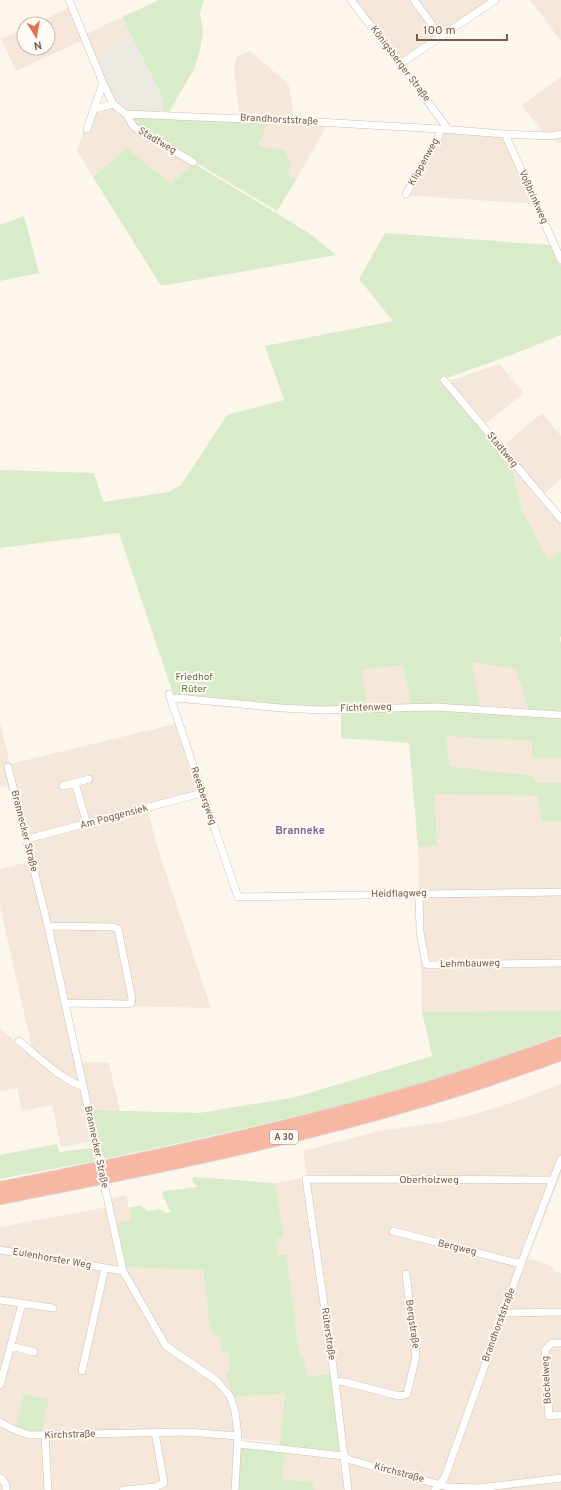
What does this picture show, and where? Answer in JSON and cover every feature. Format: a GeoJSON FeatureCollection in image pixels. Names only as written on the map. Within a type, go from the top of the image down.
{"type":"FeatureCollection","features":[{"type":"Feature","properties":{"kind":"highway","name":"A 30"},"geometry":{"type":"LineString","coordinates":[[0,1188],[154,1156],[320,1118],[418,1091],[494,1067],[561,1043]]}},
{"type":"Feature","properties":{"kind":"highway","name":"A 30"},"geometry":{"type":"LineString","coordinates":[[0,1198],[125,1173],[325,1128],[421,1101],[497,1077],[561,1054]]}},
{"type":"Feature","properties":{"kind":"street"},"geometry":{"type":"LineString","coordinates":[[69,0],[103,83],[114,104],[126,114]]}},
{"type":"Feature","properties":{"kind":"street","name":"Königsberger Straße"},"geometry":{"type":"LineString","coordinates":[[351,0],[448,129]]}},
{"type":"Feature","properties":{"kind":"street"},"geometry":{"type":"LineString","coordinates":[[414,0],[441,37]]}},
{"type":"Feature","properties":{"kind":"street"},"geometry":{"type":"LineString","coordinates":[[400,64],[494,0]]}},
{"type":"Feature","properties":{"kind":"street"},"geometry":{"type":"LineString","coordinates":[[87,129],[103,83]]}},
{"type":"Feature","properties":{"kind":"street"},"geometry":{"type":"LineString","coordinates":[[94,109],[114,104]]}},
{"type":"Feature","properties":{"kind":"street","name":"Brandhorststraße"},"geometry":{"type":"LineString","coordinates":[[126,114],[448,129],[504,134],[551,136],[561,134]]}},
{"type":"Feature","properties":{"kind":"street","name":"Stadtweg"},"geometry":{"type":"LineString","coordinates":[[126,114],[134,127],[193,162]]}},
{"type":"Feature","properties":{"kind":"street","name":"Klippenweg"},"geometry":{"type":"LineString","coordinates":[[406,194],[440,136],[440,129]]}},
{"type":"Feature","properties":{"kind":"street","name":"Voßbrinkweg"},"geometry":{"type":"LineString","coordinates":[[504,134],[561,260]]}},
{"type":"Feature","properties":{"kind":"street","name":"Stadtweg"},"geometry":{"type":"LineString","coordinates":[[444,380],[561,519]]}},
{"type":"Feature","properties":{"kind":"street","name":"Fichtenweg"},"geometry":{"type":"LineString","coordinates":[[170,697],[322,710],[435,707],[561,716]]}},
{"type":"Feature","properties":{"kind":"street","name":"Reesbergweg"},"geometry":{"type":"LineString","coordinates":[[170,697],[238,896]]}},
{"type":"Feature","properties":{"kind":"street","name":"Brannecker Straße"},"geometry":{"type":"LineString","coordinates":[[8,767],[48,926],[123,1271],[166,1346],[216,1380],[230,1396],[235,1410],[238,1440],[235,1490]]}},
{"type":"Feature","properties":{"kind":"street"},"geometry":{"type":"LineString","coordinates":[[63,786],[89,779]]}},
{"type":"Feature","properties":{"kind":"street"},"geometry":{"type":"LineString","coordinates":[[74,783],[87,824]]}},
{"type":"Feature","properties":{"kind":"street","name":"Am Poggensiek"},"geometry":{"type":"LineString","coordinates":[[27,840],[202,793]]}},
{"type":"Feature","properties":{"kind":"street","name":"Heidflagweg"},"geometry":{"type":"LineString","coordinates":[[238,896],[561,892]]}},
{"type":"Feature","properties":{"kind":"street","name":"Lehmbauweg"},"geometry":{"type":"LineString","coordinates":[[418,894],[420,932],[426,964],[561,962]]}},
{"type":"Feature","properties":{"kind":"street"},"geometry":{"type":"LineString","coordinates":[[48,926],[113,927],[118,929],[132,1000],[131,1003],[65,1003]]}},
{"type":"Feature","properties":{"kind":"street"},"geometry":{"type":"LineString","coordinates":[[19,1041],[48,1065],[76,1085],[82,1086]]}},
{"type":"Feature","properties":{"kind":"street","name":"Brandhorststraße"},"geometry":{"type":"LineString","coordinates":[[437,1487],[445,1477],[521,1264],[561,1159]]}},
{"type":"Feature","properties":{"kind":"street","name":"Oberholzweg"},"geometry":{"type":"LineString","coordinates":[[306,1179],[553,1180]]}},
{"type":"Feature","properties":{"kind":"street","name":"Rüterstraße"},"geometry":{"type":"LineString","coordinates":[[306,1179],[335,1381],[348,1490]]}},
{"type":"Feature","properties":{"kind":"street","name":"Bergweg"},"geometry":{"type":"LineString","coordinates":[[394,1231],[521,1264]]}},
{"type":"Feature","properties":{"kind":"street","name":"Eulenhorster Weg"},"geometry":{"type":"LineString","coordinates":[[0,1250],[123,1271]]}},
{"type":"Feature","properties":{"kind":"street","name":"Eulenhorster Weg"},"geometry":{"type":"LineString","coordinates":[[82,1371],[105,1268]]}},
{"type":"Feature","properties":{"kind":"street","name":"Bergstraße"},"geometry":{"type":"LineString","coordinates":[[335,1381],[345,1382],[399,1396],[407,1394],[416,1356],[406,1274]]}},
{"type":"Feature","properties":{"kind":"street"},"geometry":{"type":"LineString","coordinates":[[0,1300],[53,1308]]}},
{"type":"Feature","properties":{"kind":"street"},"geometry":{"type":"LineString","coordinates":[[0,1385],[22,1304]]}},
{"type":"Feature","properties":{"kind":"street"},"geometry":{"type":"LineString","coordinates":[[504,1313],[561,1312]]}},
{"type":"Feature","properties":{"kind":"street","name":"Böckelweg"},"geometry":{"type":"LineString","coordinates":[[561,1343],[552,1343],[545,1350],[549,1416],[561,1415]]}},
{"type":"Feature","properties":{"kind":"street"},"geometry":{"type":"LineString","coordinates":[[11,1346],[34,1352]]}},
{"type":"Feature","properties":{"kind":"street"},"geometry":{"type":"LineString","coordinates":[[0,1356],[8,1358]]}},
{"type":"Feature","properties":{"kind":"street","name":"Kirchstraße"},"geometry":{"type":"LineString","coordinates":[[0,1422],[29,1435],[45,1436],[187,1432],[344,1456],[350,1460],[437,1487],[479,1488],[561,1478]]}},
{"type":"Feature","properties":{"kind":"street"},"geometry":{"type":"LineString","coordinates":[[123,1490],[156,1487],[164,1483],[155,1432]]}},
{"type":"Feature","properties":{"kind":"street"},"geometry":{"type":"LineString","coordinates":[[45,1436],[48,1490]]}},
{"type":"Feature","properties":{"kind":"street"},"geometry":{"type":"LineString","coordinates":[[0,1478],[6,1485],[6,1490]]}},
{"type":"Feature","properties":{"kind":"shaded area"},"geometry":{"type":"Polygon","coordinates":[[[348,0],[500,0],[401,68],[348,0]]]}},
{"type":"Feature","properties":{"kind":"shaded area"},"geometry":{"type":"Polygon","coordinates":[[[530,0],[561,0],[561,41],[530,0]]]}},
{"type":"Feature","properties":{"kind":"shaded area"},"geometry":{"type":"Polygon","coordinates":[[[74,5],[86,34],[122,17],[132,37],[90,58],[83,40],[56,52],[56,16],[50,16],[74,5]]]}},
{"type":"Feature","properties":{"kind":"shaded area"},"geometry":{"type":"Polygon","coordinates":[[[16,32],[16,56],[48,56],[16,71],[1,39],[16,32]]]}},
{"type":"Feature","properties":{"kind":"shaded area"},"geometry":{"type":"Polygon","coordinates":[[[132,37],[163,100],[160,113],[128,112],[114,100],[94,56],[132,37]]]}},
{"type":"Feature","properties":{"kind":"shaded area"},"geometry":{"type":"Polygon","coordinates":[[[250,51],[289,86],[294,116],[329,120],[296,180],[288,175],[291,164],[258,146],[240,121],[234,68],[237,57],[250,51]]]}},
{"type":"Feature","properties":{"kind":"shaded area"},"geometry":{"type":"Polygon","coordinates":[[[561,77],[561,143],[552,140],[543,132],[522,105],[561,77]]]}},
{"type":"Feature","properties":{"kind":"shaded area"},"geometry":{"type":"Polygon","coordinates":[[[110,103],[117,113],[195,162],[171,184],[127,149],[93,177],[77,151],[91,108],[110,103]]]}},
{"type":"Feature","properties":{"kind":"shaded area"},"geometry":{"type":"Polygon","coordinates":[[[442,127],[506,132],[538,204],[402,195],[442,127]]]}},
{"type":"Feature","properties":{"kind":"shaded area"},"geometry":{"type":"Polygon","coordinates":[[[499,364],[524,393],[485,424],[449,381],[499,364]]]}},
{"type":"Feature","properties":{"kind":"shaded area"},"geometry":{"type":"Polygon","coordinates":[[[542,413],[561,436],[561,479],[544,494],[561,514],[561,551],[548,562],[522,508],[511,466],[503,446],[542,413]]]}},
{"type":"Feature","properties":{"kind":"shaded area"},"geometry":{"type":"Polygon","coordinates":[[[471,662],[514,669],[517,673],[529,711],[480,707],[471,662]]]}},
{"type":"Feature","properties":{"kind":"shaded area"},"geometry":{"type":"Polygon","coordinates":[[[403,665],[411,705],[367,707],[362,670],[403,665]]]}},
{"type":"Feature","properties":{"kind":"shaded area"},"geometry":{"type":"Polygon","coordinates":[[[0,722],[10,764],[175,724],[200,796],[148,812],[159,852],[211,1008],[69,1005],[81,1062],[109,1063],[120,1112],[93,1110],[99,1140],[61,1147],[52,1105],[22,1111],[17,1088],[0,1091],[0,1028],[25,1050],[32,1048],[0,907],[0,869],[29,862],[10,788],[0,786],[0,722]]]}},
{"type":"Feature","properties":{"kind":"shaded area"},"geometry":{"type":"Polygon","coordinates":[[[446,735],[532,741],[532,758],[561,758],[561,783],[535,782],[533,776],[450,766],[446,735]]]}},
{"type":"Feature","properties":{"kind":"shaded area"},"geometry":{"type":"Polygon","coordinates":[[[435,794],[537,796],[542,822],[561,821],[561,1010],[422,1012],[418,847],[437,846],[435,794]]]}},
{"type":"Feature","properties":{"kind":"shaded area"},"geometry":{"type":"Polygon","coordinates":[[[561,1084],[561,1174],[528,1258],[550,1265],[556,1272],[561,1273],[561,1490],[314,1490],[313,1482],[282,1479],[286,1450],[331,1373],[307,1377],[304,1358],[300,1358],[287,1256],[278,1255],[276,1239],[284,1238],[275,1183],[307,1177],[303,1151],[379,1131],[442,1122],[472,1115],[514,1102],[561,1084]]]}},
{"type":"Feature","properties":{"kind":"shaded area"},"geometry":{"type":"Polygon","coordinates":[[[126,1195],[131,1220],[118,1223],[203,1270],[206,1296],[220,1336],[230,1352],[229,1372],[225,1374],[285,1393],[280,1443],[236,1438],[232,1490],[0,1490],[0,1227],[113,1206],[112,1198],[126,1195]]]}},
{"type":"Feature","properties":{"kind":"green space"},"geometry":{"type":"Polygon","coordinates":[[[159,0],[204,0],[200,13],[203,32],[200,50],[194,69],[169,112],[161,110],[163,99],[122,17],[159,0]]]}},
{"type":"Feature","properties":{"kind":"green space"},"geometry":{"type":"Polygon","coordinates":[[[131,117],[268,122],[258,146],[285,150],[291,164],[288,175],[296,180],[277,211],[138,128],[131,117]]]}},
{"type":"Feature","properties":{"kind":"green space"},"geometry":{"type":"Polygon","coordinates":[[[127,148],[171,184],[193,163],[309,233],[336,255],[161,286],[93,177],[127,148]]]}},
{"type":"Feature","properties":{"kind":"green space"},"geometry":{"type":"Polygon","coordinates":[[[24,216],[39,273],[0,281],[0,225],[24,216]]]}},
{"type":"Feature","properties":{"kind":"green space","name":"Friedhof Rüter"},"geometry":{"type":"Polygon","coordinates":[[[385,233],[551,245],[561,266],[561,335],[514,354],[444,379],[511,466],[522,509],[548,561],[561,551],[561,637],[559,637],[561,643],[561,713],[529,711],[517,673],[514,669],[472,662],[480,707],[435,703],[411,705],[403,665],[362,670],[367,707],[321,708],[173,694],[119,533],[0,548],[0,470],[94,473],[103,502],[168,492],[181,485],[227,415],[284,400],[265,346],[393,321],[359,279],[385,233]]]}},
{"type":"Feature","properties":{"kind":"green space"},"geometry":{"type":"Polygon","coordinates":[[[436,710],[561,718],[561,758],[532,758],[532,741],[446,736],[450,766],[533,776],[535,782],[561,783],[561,821],[542,822],[537,796],[435,794],[437,846],[418,847],[409,743],[341,738],[341,712],[436,710]]]}},
{"type":"Feature","properties":{"kind":"green space"},"geometry":{"type":"Polygon","coordinates":[[[561,1010],[561,1035],[448,1075],[351,1103],[302,1115],[104,1159],[92,1110],[199,1113],[296,1097],[432,1056],[422,1012],[561,1010]]]}},
{"type":"Feature","properties":{"kind":"green space"},"geometry":{"type":"Polygon","coordinates":[[[57,1144],[59,1152],[91,1148],[95,1161],[0,1179],[0,1155],[57,1144]]]}},
{"type":"Feature","properties":{"kind":"green space"},"geometry":{"type":"Polygon","coordinates":[[[194,1177],[275,1183],[284,1238],[276,1239],[278,1255],[287,1255],[300,1358],[304,1358],[307,1377],[331,1373],[341,1457],[286,1450],[282,1479],[313,1482],[314,1490],[238,1490],[241,1449],[244,1447],[279,1450],[285,1393],[234,1397],[225,1374],[229,1372],[230,1352],[222,1353],[220,1336],[213,1335],[209,1321],[203,1270],[126,1267],[117,1223],[131,1220],[129,1207],[140,1206],[148,1211],[160,1209],[166,1213],[171,1212],[162,1194],[164,1191],[197,1187],[192,1180],[194,1177]]]}},
{"type":"Feature","properties":{"kind":"green space"},"geometry":{"type":"Polygon","coordinates":[[[24,1394],[49,1400],[41,1432],[29,1431],[16,1426],[24,1394]]]}},
{"type":"Feature","properties":{"kind":"district","name":"Branneke"},"geometry":{"type":"Point","coordinates":[300,831]}}]}
